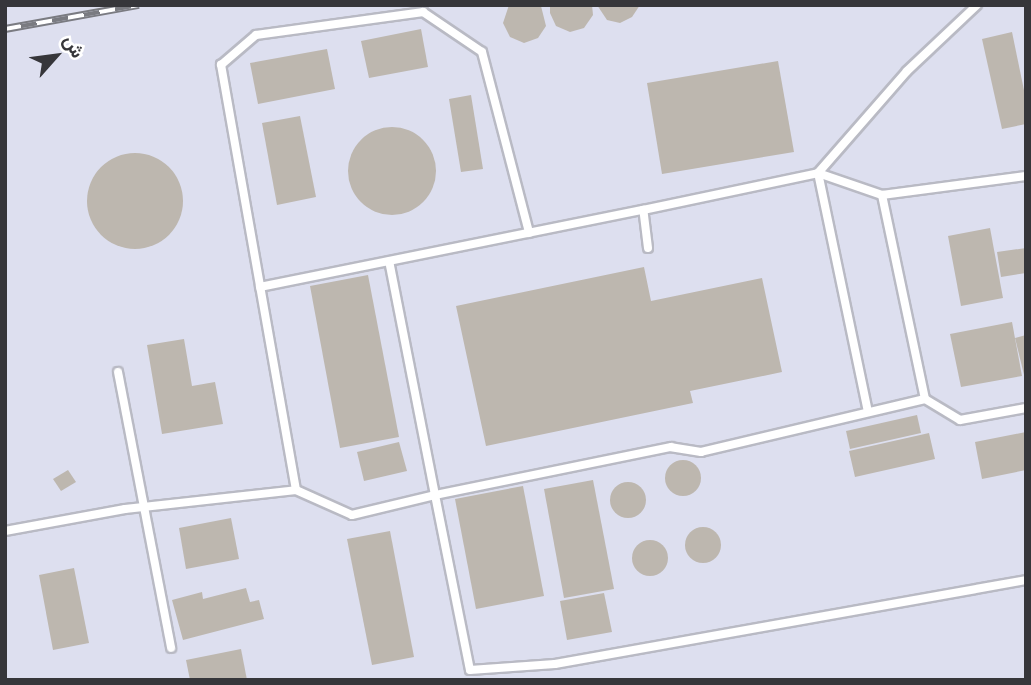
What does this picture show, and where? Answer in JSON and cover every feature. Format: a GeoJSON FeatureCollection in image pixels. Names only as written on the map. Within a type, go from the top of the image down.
{"type":"FeatureCollection","features":[{"type":"Feature","properties":{"kind":"lane"},"geometry":{"type":"LineString","coordinates":[[818,173],[907,71],[977,5]]}},
{"type":"Feature","properties":{"kind":"lane"},"geometry":{"type":"LineString","coordinates":[[296,490],[221,65],[256,35],[423,12],[482,52],[529,233]]}},
{"type":"Feature","properties":{"kind":"lane"},"geometry":{"type":"LineString","coordinates":[[818,173],[869,412]]}},
{"type":"Feature","properties":{"kind":"lane"},"geometry":{"type":"LineString","coordinates":[[260,287],[818,173],[882,195],[1026,176]]}},
{"type":"Feature","properties":{"kind":"lane"},"geometry":{"type":"LineString","coordinates":[[882,195],[925,399]]}},
{"type":"Feature","properties":{"kind":"lane"},"geometry":{"type":"LineString","coordinates":[[643,210],[648,248]]}},
{"type":"Feature","properties":{"kind":"lane"},"geometry":{"type":"LineString","coordinates":[[389,261],[470,670],[555,664],[1026,580]]}},
{"type":"Feature","properties":{"kind":"lane"},"geometry":{"type":"LineString","coordinates":[[118,372],[171,648]]}},
{"type":"Feature","properties":{"kind":"lane"},"geometry":{"type":"LineString","coordinates":[[5,531],[144,507],[296,490],[352,515],[435,495],[671,447],[701,452],[925,399],[960,420],[1026,408]]}},
{"type":"Feature","properties":{"kind":"shaded area"},"geometry":{"type":"Polygon","coordinates":[[[5,5],[1026,5],[1026,680],[5,680],[5,5]]]}},
{"type":"Feature","properties":{"kind":"building"},"geometry":{"type":"Polygon","coordinates":[[[509,5],[541,6],[546,26],[538,38],[524,43],[510,37],[503,23],[509,5]]]}},
{"type":"Feature","properties":{"kind":"building"},"geometry":{"type":"Polygon","coordinates":[[[550,5],[592,5],[593,15],[584,28],[570,32],[556,26],[550,13],[550,5]]]}},
{"type":"Feature","properties":{"kind":"building"},"geometry":{"type":"Polygon","coordinates":[[[597,5],[640,5],[632,17],[620,23],[607,20],[597,5]]]}},
{"type":"Feature","properties":{"kind":"building"},"geometry":{"type":"Polygon","coordinates":[[[421,29],[428,67],[369,78],[361,41],[421,29]]]}},
{"type":"Feature","properties":{"kind":"building"},"geometry":{"type":"Polygon","coordinates":[[[1012,32],[1026,100],[1026,124],[1002,129],[982,39],[1012,32]]]}},
{"type":"Feature","properties":{"kind":"building"},"geometry":{"type":"Polygon","coordinates":[[[327,49],[335,89],[258,104],[250,63],[327,49]]]}},
{"type":"Feature","properties":{"kind":"building"},"geometry":{"type":"Polygon","coordinates":[[[778,61],[794,152],[662,174],[647,83],[778,61]]]}},
{"type":"Feature","properties":{"kind":"building"},"geometry":{"type":"Polygon","coordinates":[[[471,95],[483,169],[461,172],[449,99],[471,95]]]}},
{"type":"Feature","properties":{"kind":"building"},"geometry":{"type":"Polygon","coordinates":[[[300,116],[316,197],[277,205],[262,123],[300,116]]]}},
{"type":"Feature","properties":{"kind":"building"},"geometry":{"type":"Polygon","coordinates":[[[383,127],[401,127],[417,134],[429,146],[436,162],[436,180],[429,196],[417,208],[401,215],[383,215],[367,208],[355,196],[348,180],[348,162],[355,146],[367,134],[383,127]]]}},
{"type":"Feature","properties":{"kind":"building"},"geometry":{"type":"Polygon","coordinates":[[[126,153],[144,153],[162,161],[175,174],[183,192],[180,220],[162,241],[144,249],[126,249],[108,241],[95,228],[87,210],[87,192],[95,174],[108,161],[126,153]]]}},
{"type":"Feature","properties":{"kind":"building"},"geometry":{"type":"Polygon","coordinates":[[[990,228],[1003,298],[961,306],[948,236],[990,228]]]}},
{"type":"Feature","properties":{"kind":"building"},"geometry":{"type":"Polygon","coordinates":[[[1026,248],[1026,273],[1001,277],[997,252],[1026,248]]]}},
{"type":"Feature","properties":{"kind":"building"},"geometry":{"type":"Polygon","coordinates":[[[644,267],[651,301],[762,278],[782,372],[690,391],[693,403],[486,446],[456,306],[644,267]]]}},
{"type":"Feature","properties":{"kind":"building"},"geometry":{"type":"Polygon","coordinates":[[[368,275],[399,437],[340,448],[310,286],[368,275]]]}},
{"type":"Feature","properties":{"kind":"building"},"geometry":{"type":"Polygon","coordinates":[[[1012,322],[1022,376],[961,387],[950,334],[1012,322]]]}},
{"type":"Feature","properties":{"kind":"building"},"geometry":{"type":"Polygon","coordinates":[[[1026,335],[1026,379],[1025,379],[1015,338],[1026,335]]]}},
{"type":"Feature","properties":{"kind":"building"},"geometry":{"type":"Polygon","coordinates":[[[184,339],[192,386],[215,382],[223,424],[162,434],[147,345],[184,339]]]}},
{"type":"Feature","properties":{"kind":"building"},"geometry":{"type":"Polygon","coordinates":[[[917,415],[921,433],[850,449],[846,431],[917,415]]]}},
{"type":"Feature","properties":{"kind":"building"},"geometry":{"type":"Polygon","coordinates":[[[1026,432],[1026,470],[982,479],[975,442],[1026,432]]]}},
{"type":"Feature","properties":{"kind":"building"},"geometry":{"type":"Polygon","coordinates":[[[929,433],[935,459],[855,477],[849,451],[929,433]]]}},
{"type":"Feature","properties":{"kind":"building"},"geometry":{"type":"Polygon","coordinates":[[[399,442],[407,471],[364,481],[357,452],[399,442]]]}},
{"type":"Feature","properties":{"kind":"building"},"geometry":{"type":"Polygon","coordinates":[[[683,460],[696,465],[701,478],[696,491],[683,496],[670,491],[665,478],[670,465],[683,460]]]}},
{"type":"Feature","properties":{"kind":"building"},"geometry":{"type":"Polygon","coordinates":[[[68,470],[76,482],[61,491],[53,479],[68,470]]]}},
{"type":"Feature","properties":{"kind":"building"},"geometry":{"type":"Polygon","coordinates":[[[593,480],[614,589],[564,598],[544,489],[593,480]]]}},
{"type":"Feature","properties":{"kind":"building"},"geometry":{"type":"Polygon","coordinates":[[[628,482],[641,487],[646,500],[641,513],[628,518],[615,513],[610,500],[615,487],[628,482]]]}},
{"type":"Feature","properties":{"kind":"building"},"geometry":{"type":"Polygon","coordinates":[[[523,486],[544,596],[476,609],[455,499],[523,486]]]}},
{"type":"Feature","properties":{"kind":"building"},"geometry":{"type":"Polygon","coordinates":[[[231,518],[239,559],[186,569],[179,528],[231,518]]]}},
{"type":"Feature","properties":{"kind":"building"},"geometry":{"type":"Polygon","coordinates":[[[703,527],[716,532],[721,545],[716,558],[703,563],[690,558],[685,545],[690,532],[703,527]]]}},
{"type":"Feature","properties":{"kind":"building"},"geometry":{"type":"Polygon","coordinates":[[[390,531],[414,657],[372,665],[347,539],[390,531]]]}},
{"type":"Feature","properties":{"kind":"building"},"geometry":{"type":"Polygon","coordinates":[[[650,540],[663,545],[668,558],[663,571],[650,576],[637,571],[632,558],[637,545],[650,540]]]}},
{"type":"Feature","properties":{"kind":"building"},"geometry":{"type":"Polygon","coordinates":[[[74,568],[89,643],[53,650],[39,575],[74,568]]]}},
{"type":"Feature","properties":{"kind":"building"},"geometry":{"type":"Polygon","coordinates":[[[246,588],[250,602],[259,600],[264,619],[183,640],[172,600],[202,592],[203,599],[246,588]]]}},
{"type":"Feature","properties":{"kind":"building"},"geometry":{"type":"Polygon","coordinates":[[[604,593],[612,632],[567,640],[560,601],[604,593]]]}},
{"type":"Feature","properties":{"kind":"building"},"geometry":{"type":"Polygon","coordinates":[[[241,649],[247,680],[190,680],[186,660],[241,649]]]}},
{"type":"Feature","properties":{"kind":"railway"},"geometry":{"type":"LineString","coordinates":[[5,29],[139,5]]}}]}
